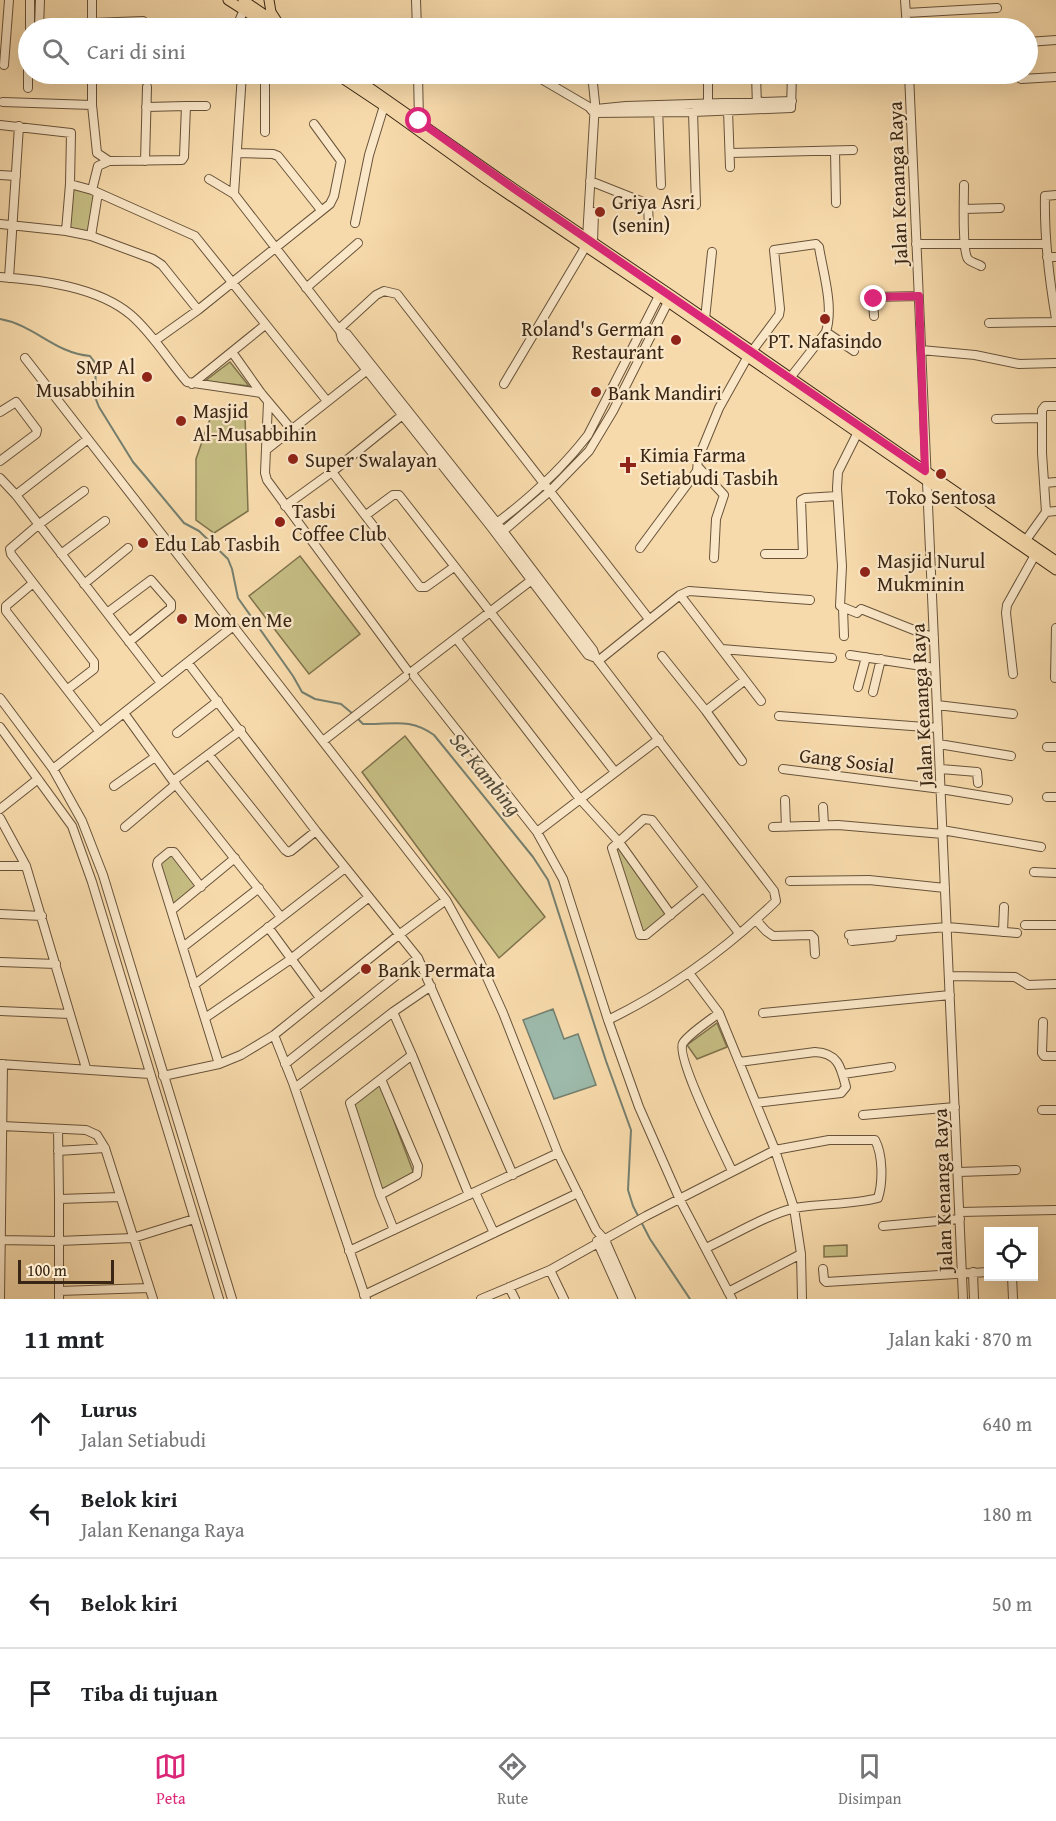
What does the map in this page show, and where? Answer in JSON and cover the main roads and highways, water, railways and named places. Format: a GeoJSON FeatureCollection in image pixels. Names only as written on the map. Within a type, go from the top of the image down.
{"type":"FeatureCollection","features":[{"type":"Feature","properties":{"kind":"main road"},"geometry":{"type":"LineString","coordinates":[[228,0],[245,4],[266,18]]}},
{"type":"Feature","properties":{"kind":"main road"},"geometry":{"type":"LineString","coordinates":[[267,0],[272,12],[268,18]]}},
{"type":"Feature","properties":{"kind":"main road"},"geometry":{"type":"LineString","coordinates":[[267,0],[267,18]]}},
{"type":"Feature","properties":{"kind":"main road"},"geometry":{"type":"LineString","coordinates":[[351,84],[487,180],[660,293],[705,319],[749,355],[790,378],[1056,570]]}},
{"type":"Feature","properties":{"kind":"main road"},"geometry":{"type":"LineString","coordinates":[[365,84],[419,121],[587,245]]}},
{"type":"Feature","properties":{"kind":"main road"},"geometry":{"type":"LineString","coordinates":[[669,298],[857,434],[1056,561]]}},
{"type":"Feature","properties":{"kind":"waterway","name":"Sei Kambing"},"geometry":{"type":"LineString","coordinates":[[0,319],[24,327],[66,350],[90,356],[96,364],[95,397],[99,407],[133,462],[184,523],[199,531],[228,559],[238,598],[302,692],[315,699],[341,704],[353,714]]}},
{"type":"Feature","properties":{"kind":"waterway","name":"Sei Kambing"},"geometry":{"type":"LineString","coordinates":[[357,718],[363,724],[408,724],[425,729],[434,735],[533,857],[548,880],[606,1061],[631,1130],[628,1190],[633,1206],[650,1239],[690,1299]]}},
{"type":"Feature","properties":{"kind":"place","name":"Griya Asri (senin)"},"geometry":{"type":"Point","coordinates":[600,212]}},
{"type":"Feature","properties":{"kind":"place","name":"PT. Nafasindo"},"geometry":{"type":"Point","coordinates":[825,319]}},
{"type":"Feature","properties":{"kind":"place","name":"Roland's German Restaurant"},"geometry":{"type":"Point","coordinates":[676,340]}},
{"type":"Feature","properties":{"kind":"place","name":"SMP Al Musabbihin"},"geometry":{"type":"Point","coordinates":[147,377]}},
{"type":"Feature","properties":{"kind":"place","name":"Bank Mandiri"},"geometry":{"type":"Point","coordinates":[596,392]}},
{"type":"Feature","properties":{"kind":"place","name":"Masjid Al-Musabbihin"},"geometry":{"type":"Point","coordinates":[181,421]}},
{"type":"Feature","properties":{"kind":"place","name":"Super Swalayan"},"geometry":{"type":"Point","coordinates":[293,459]}},
{"type":"Feature","properties":{"kind":"place","name":"Kimia Farma Setiabudi Tasbih"},"geometry":{"type":"Point","coordinates":[628,465]}},
{"type":"Feature","properties":{"kind":"place","name":"Toko Sentosa"},"geometry":{"type":"Point","coordinates":[941,474]}},
{"type":"Feature","properties":{"kind":"place","name":"Tasbi Coffee Club"},"geometry":{"type":"Point","coordinates":[280,522]}},
{"type":"Feature","properties":{"kind":"place","name":"Edu Lab Tasbih"},"geometry":{"type":"Point","coordinates":[143,543]}},
{"type":"Feature","properties":{"kind":"place","name":"Masjid Nurul Mukminin"},"geometry":{"type":"Point","coordinates":[865,572]}},
{"type":"Feature","properties":{"kind":"place","name":"Mom en Me"},"geometry":{"type":"Point","coordinates":[182,619]}},
{"type":"Feature","properties":{"kind":"place","name":"Bank Permata"},"geometry":{"type":"Point","coordinates":[366,969]}}]}
